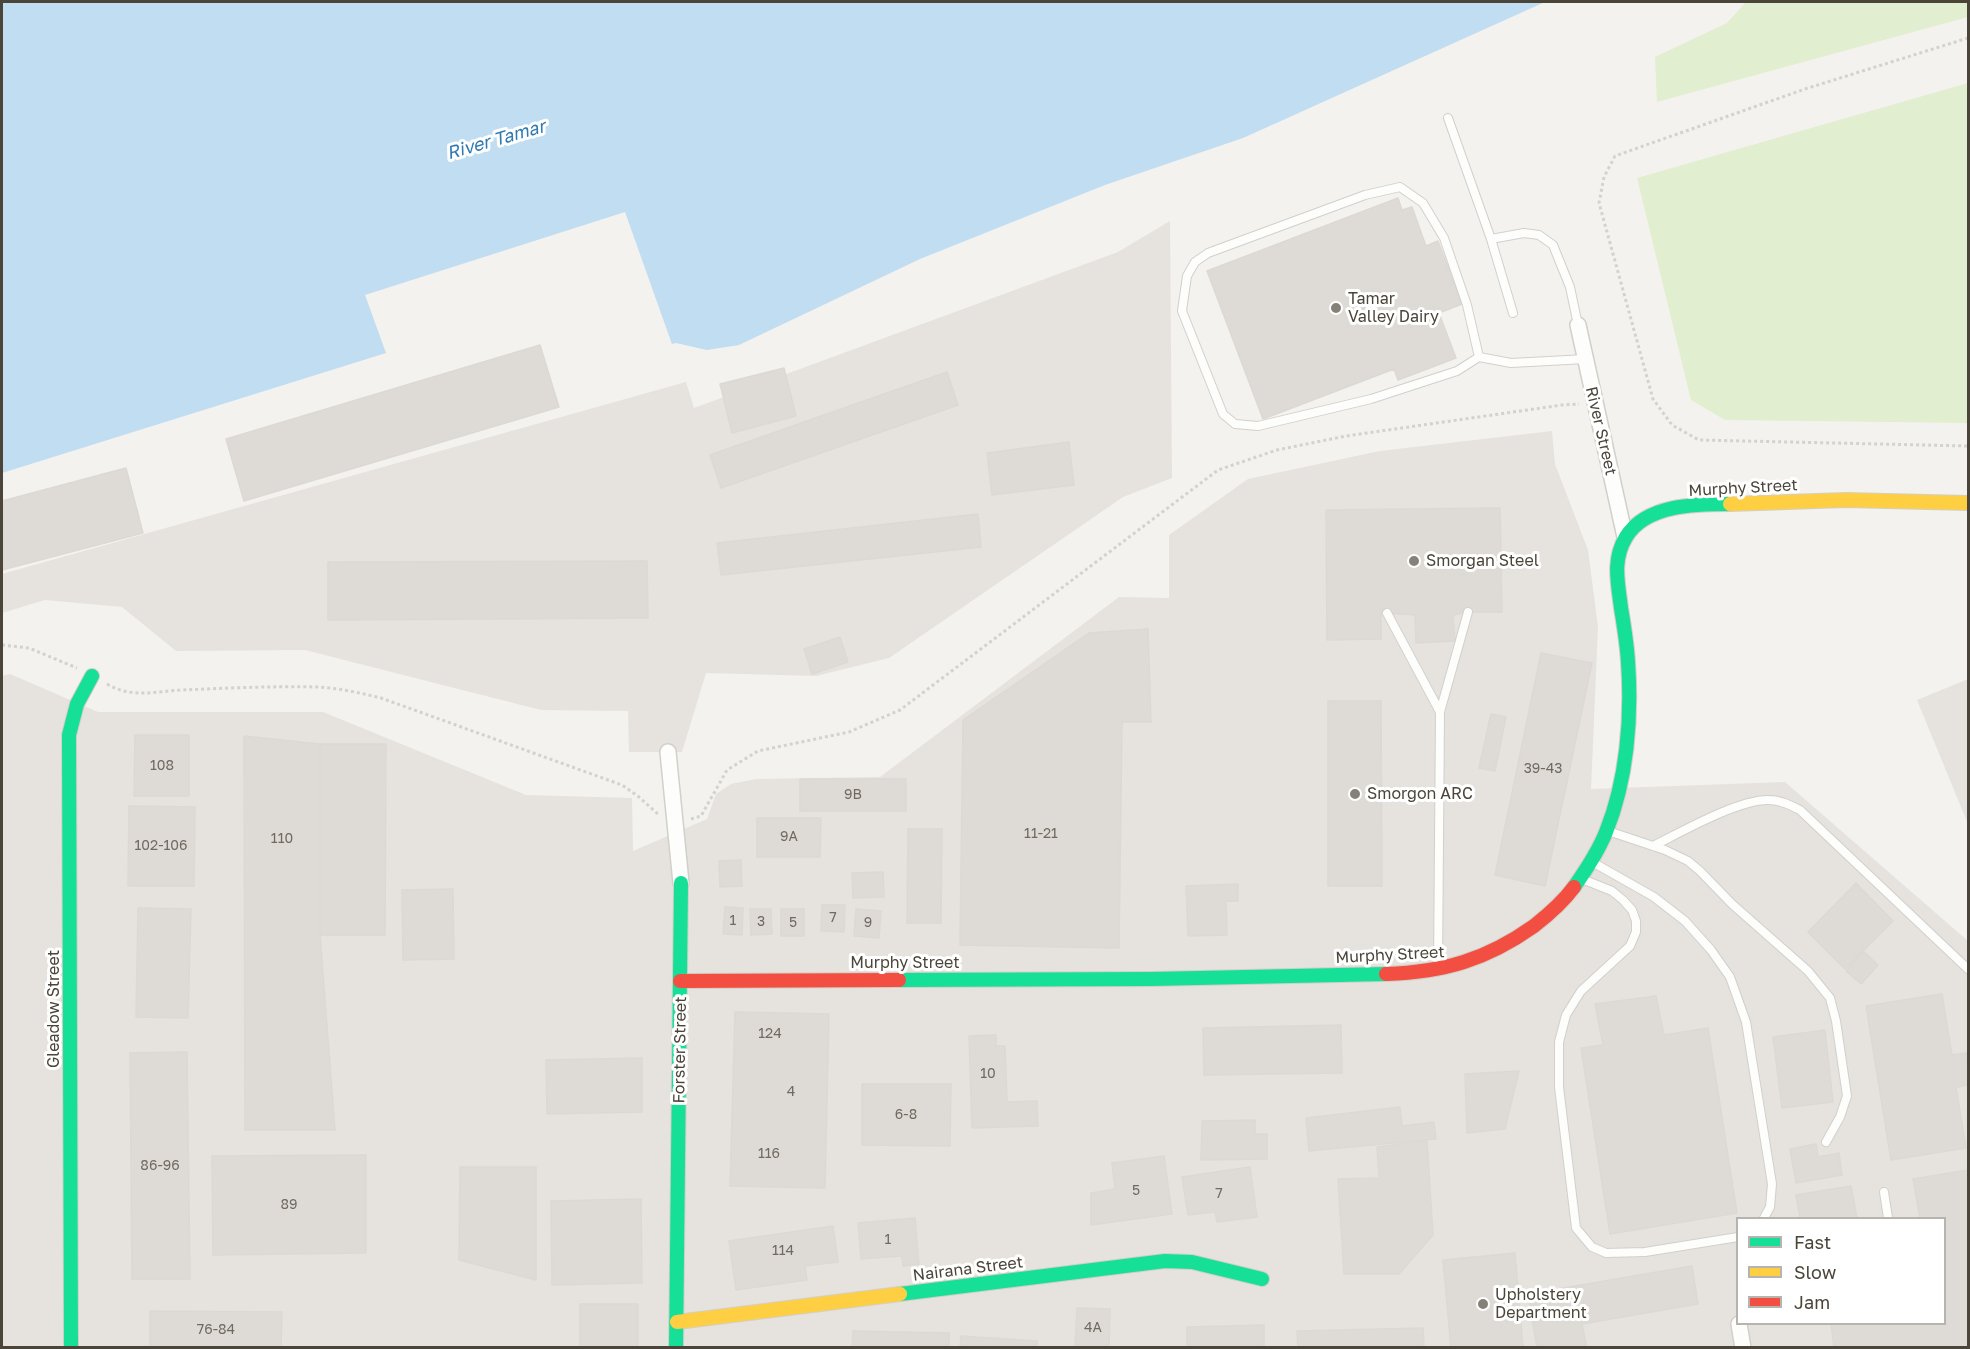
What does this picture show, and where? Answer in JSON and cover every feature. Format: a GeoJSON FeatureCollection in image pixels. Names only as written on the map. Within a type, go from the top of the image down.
{"type":"FeatureCollection","features":[{"type":"Feature","properties":{"kind":"street","name":"River Street"},"geometry":{"type":"LineString","coordinates":[[1578,325],[1625,537]]}},
{"type":"Feature","properties":{"kind":"street","name":"Murphy Street"},"geometry":{"type":"LineString","coordinates":[[680,981],[1151,979],[1415,973],[1456,967],[1485,956],[1548,917],[1582,879],[1593,862],[1607,831],[1618,800],[1626,753],[1630,693],[1616,569],[1625,537],[1638,524],[1652,515],[1684,507],[1846,500],[1968,503]]}},
{"type":"Feature","properties":{"kind":"street","name":"Gleadow Street"},"geometry":{"type":"LineString","coordinates":[[71,1347],[69,735],[78,699],[92,676]]}},
{"type":"Feature","properties":{"kind":"street","name":"Forster Street"},"geometry":{"type":"LineString","coordinates":[[668,752],[681,883],[676,1347]]}},
{"type":"Feature","properties":{"kind":"street","name":"Nairana Street"},"geometry":{"type":"LineString","coordinates":[[676,1322],[1165,1261],[1192,1262],[1262,1279]]}},
{"type":"Feature","properties":{"kind":"street"},"geometry":{"type":"LineString","coordinates":[[1739,1325],[1743,1347]]}},
{"type":"Feature","properties":{"kind":"lane"},"geometry":{"type":"LineString","coordinates":[[1448,118],[1491,239],[1513,313]]}},
{"type":"Feature","properties":{"kind":"lane"},"geometry":{"type":"LineString","coordinates":[[1479,357],[1467,305],[1444,238],[1422,203],[1400,187],[1365,195],[1208,253],[1195,262],[1187,276],[1182,311],[1223,414],[1235,424],[1258,426],[1371,399],[1457,371],[1479,357],[1511,363],[1586,359]]}},
{"type":"Feature","properties":{"kind":"lane"},"geometry":{"type":"LineString","coordinates":[[1491,239],[1524,233],[1539,235],[1553,245],[1570,287],[1578,325]]}},
{"type":"Feature","properties":{"kind":"lane"},"geometry":{"type":"LineString","coordinates":[[1438,971],[1440,712],[1468,612]]}},
{"type":"Feature","properties":{"kind":"lane"},"geometry":{"type":"LineString","coordinates":[[1387,613],[1440,712]]}},
{"type":"Feature","properties":{"kind":"lane"},"geometry":{"type":"LineString","coordinates":[[1653,846],[1715,816],[1750,803],[1769,800],[1787,803],[1800,810],[1968,969]]}},
{"type":"Feature","properties":{"kind":"lane"},"geometry":{"type":"LineString","coordinates":[[1607,831],[1653,846],[1688,861],[1732,904],[1808,971],[1830,998],[1836,1022],[1847,1096],[1840,1118],[1826,1142]]}},
{"type":"Feature","properties":{"kind":"lane"},"geometry":{"type":"LineString","coordinates":[[1593,862],[1654,897],[1685,921],[1711,950],[1730,977],[1746,1022],[1772,1184],[1770,1207],[1765,1217]]}},
{"type":"Feature","properties":{"kind":"lane"},"geometry":{"type":"LineString","coordinates":[[1582,879],[1612,891],[1623,900],[1632,910],[1636,921],[1636,932],[1630,946],[1581,991],[1566,1015],[1559,1042],[1559,1087],[1576,1228],[1592,1247],[1606,1253],[1645,1252],[1736,1237]]}},
{"type":"Feature","properties":{"kind":"lane"},"geometry":{"type":"LineString","coordinates":[[1884,1192],[1888,1217]]}},
{"type":"Feature","properties":{"kind":"path"},"geometry":{"type":"LineString","coordinates":[[1968,38],[1805,89],[1615,156],[1604,177],[1599,203],[1653,399],[1672,425],[1699,440],[1968,446]]}},
{"type":"Feature","properties":{"kind":"path"},"geometry":{"type":"LineString","coordinates":[[2,645],[13,645],[43,652],[117,690],[135,694],[180,690],[318,687],[346,690],[381,698],[622,785],[660,816],[675,825],[700,816],[727,770],[758,752],[849,732],[900,710],[1218,470],[1277,450],[1346,436],[1562,405],[1595,404]]}},
{"type":"Feature","properties":{"kind":"shaded area"},"geometry":{"type":"Polygon","coordinates":[[[1170,221],[1172,478],[1123,497],[889,658],[816,676],[706,673],[682,752],[629,752],[628,711],[541,710],[305,650],[176,651],[122,607],[45,600],[2,613],[2,574],[686,382],[694,408],[1118,252],[1170,221]]]}},
{"type":"Feature","properties":{"kind":"shaded area"},"geometry":{"type":"Polygon","coordinates":[[[1552,431],[1555,464],[1588,550],[1598,627],[1591,789],[1785,782],[1968,941],[1968,1347],[2,1348],[2,676],[10,674],[98,712],[323,712],[526,795],[632,798],[633,851],[707,819],[716,794],[731,784],[756,779],[880,777],[1119,597],[1169,598],[1169,535],[1248,479],[1380,451],[1552,431]]]}},
{"type":"Feature","properties":{"kind":"shaded area"},"geometry":{"type":"Polygon","coordinates":[[[1968,679],[1968,824],[1917,700],[1968,679]]]}},
{"type":"Feature","properties":{"kind":"green space"},"geometry":{"type":"Polygon","coordinates":[[[1746,2],[1968,2],[1968,17],[1657,102],[1655,57],[1727,23],[1746,2]]]}},
{"type":"Feature","properties":{"kind":"green space"},"geometry":{"type":"Polygon","coordinates":[[[1968,83],[1968,423],[1725,420],[1691,400],[1637,178],[1968,83]]]}},
{"type":"Feature","properties":{"kind":"water","name":"River Tamar"},"geometry":{"type":"Polygon","coordinates":[[[2,2],[1545,2],[1243,138],[1105,185],[920,259],[739,345],[707,350],[676,343],[379,424],[2,551],[2,2]]]}},
{"type":"Feature","properties":{"kind":"pier"},"geometry":{"type":"Polygon","coordinates":[[[625,212],[673,347],[380,427],[2,554],[2,473],[386,353],[365,295],[625,212]]]}},
{"type":"Feature","properties":{"kind":"building","name":"Tamar Valley Dairy"},"geometry":{"type":"Polygon","coordinates":[[[1398,198],[1402,210],[1412,207],[1426,246],[1438,241],[1462,304],[1439,313],[1456,358],[1398,380],[1394,369],[1263,419],[1207,271],[1398,198]]]}},
{"type":"Feature","properties":{"kind":"building"},"geometry":{"type":"Polygon","coordinates":[[[540,345],[559,407],[244,501],[226,439],[540,345]]]}},
{"type":"Feature","properties":{"kind":"building"},"geometry":{"type":"Polygon","coordinates":[[[784,368],[796,416],[732,433],[720,384],[784,368]]]}},
{"type":"Feature","properties":{"kind":"building"},"geometry":{"type":"Polygon","coordinates":[[[947,372],[958,405],[721,488],[710,455],[947,372]]]}},
{"type":"Feature","properties":{"kind":"building"},"geometry":{"type":"Polygon","coordinates":[[[1069,442],[1074,485],[992,495],[987,453],[1069,442]]]}},
{"type":"Feature","properties":{"kind":"building"},"geometry":{"type":"Polygon","coordinates":[[[126,468],[143,533],[2,570],[2,501],[126,468]]]}},
{"type":"Feature","properties":{"kind":"building","name":"Smorgan Steel"},"geometry":{"type":"Polygon","coordinates":[[[1500,508],[1502,612],[1468,612],[1453,615],[1455,641],[1416,643],[1415,615],[1387,613],[1381,613],[1381,639],[1327,640],[1326,510],[1500,508]]]}},
{"type":"Feature","properties":{"kind":"building"},"geometry":{"type":"Polygon","coordinates":[[[978,514],[981,547],[721,575],[717,543],[978,514]]]}},
{"type":"Feature","properties":{"kind":"building"},"geometry":{"type":"Polygon","coordinates":[[[647,561],[648,618],[328,620],[328,562],[647,561]]]}},
{"type":"Feature","properties":{"kind":"building"},"geometry":{"type":"Polygon","coordinates":[[[1148,629],[1151,722],[1122,722],[1119,948],[960,945],[963,720],[1089,633],[1148,629]]]}},
{"type":"Feature","properties":{"kind":"building"},"geometry":{"type":"Polygon","coordinates":[[[840,637],[848,662],[812,674],[804,649],[840,637]]]}},
{"type":"Feature","properties":{"kind":"building"},"geometry":{"type":"Polygon","coordinates":[[[1541,653],[1592,663],[1545,886],[1495,875],[1541,653]]]}},
{"type":"Feature","properties":{"kind":"building","name":"Smorgon ARC"},"geometry":{"type":"Polygon","coordinates":[[[1328,701],[1381,701],[1382,886],[1328,886],[1328,701]]]}},
{"type":"Feature","properties":{"kind":"building"},"geometry":{"type":"Polygon","coordinates":[[[1491,714],[1506,717],[1495,771],[1479,768],[1491,714]]]}},
{"type":"Feature","properties":{"kind":"building"},"geometry":{"type":"Polygon","coordinates":[[[135,735],[189,735],[189,796],[134,796],[135,735]]]}},
{"type":"Feature","properties":{"kind":"building"},"geometry":{"type":"Polygon","coordinates":[[[244,736],[320,744],[320,935],[335,1130],[245,1130],[244,736]]]}},
{"type":"Feature","properties":{"kind":"building"},"geometry":{"type":"Polygon","coordinates":[[[320,744],[386,744],[385,935],[320,935],[320,744]]]}},
{"type":"Feature","properties":{"kind":"building"},"geometry":{"type":"Polygon","coordinates":[[[800,779],[906,779],[906,811],[800,811],[800,779]]]}},
{"type":"Feature","properties":{"kind":"building"},"geometry":{"type":"Polygon","coordinates":[[[129,806],[195,807],[194,886],[128,886],[129,806]]]}},
{"type":"Feature","properties":{"kind":"building"},"geometry":{"type":"Polygon","coordinates":[[[757,818],[821,818],[820,857],[757,857],[757,818]]]}},
{"type":"Feature","properties":{"kind":"building"},"geometry":{"type":"Polygon","coordinates":[[[908,829],[942,829],[941,923],[907,923],[908,829]]]}},
{"type":"Feature","properties":{"kind":"building"},"geometry":{"type":"Polygon","coordinates":[[[741,860],[742,886],[720,887],[719,861],[741,860]]]}},
{"type":"Feature","properties":{"kind":"building"},"geometry":{"type":"Polygon","coordinates":[[[883,872],[884,897],[853,898],[852,873],[883,872]]]}},
{"type":"Feature","properties":{"kind":"building"},"geometry":{"type":"Polygon","coordinates":[[[1856,883],[1893,921],[1845,969],[1808,932],[1856,883]]]}},
{"type":"Feature","properties":{"kind":"building"},"geometry":{"type":"Polygon","coordinates":[[[1238,884],[1238,901],[1226,901],[1227,935],[1188,936],[1186,886],[1238,884]]]}},
{"type":"Feature","properties":{"kind":"building"},"geometry":{"type":"Polygon","coordinates":[[[453,889],[454,959],[403,960],[402,890],[453,889]]]}},
{"type":"Feature","properties":{"kind":"building"},"geometry":{"type":"Polygon","coordinates":[[[822,905],[845,905],[844,932],[821,931],[822,905]]]}},
{"type":"Feature","properties":{"kind":"building"},"geometry":{"type":"Polygon","coordinates":[[[725,907],[743,908],[742,935],[723,934],[725,907]]]}},
{"type":"Feature","properties":{"kind":"building"},"geometry":{"type":"Polygon","coordinates":[[[138,908],[191,909],[188,1018],[136,1017],[138,908]]]}},
{"type":"Feature","properties":{"kind":"building"},"geometry":{"type":"Polygon","coordinates":[[[750,909],[771,909],[772,934],[751,935],[750,909]]]}},
{"type":"Feature","properties":{"kind":"building"},"geometry":{"type":"Polygon","coordinates":[[[781,909],[804,909],[804,936],[781,936],[781,909]]]}},
{"type":"Feature","properties":{"kind":"building"},"geometry":{"type":"Polygon","coordinates":[[[856,909],[881,911],[879,938],[854,936],[856,909]]]}},
{"type":"Feature","properties":{"kind":"building"},"geometry":{"type":"Polygon","coordinates":[[[1863,951],[1878,965],[1861,984],[1846,971],[1863,951]]]}},
{"type":"Feature","properties":{"kind":"building"},"geometry":{"type":"Polygon","coordinates":[[[1942,994],[1952,1055],[1966,1053],[1968,1085],[1956,1087],[1966,1148],[1891,1160],[1866,1006],[1942,994]]]}},
{"type":"Feature","properties":{"kind":"building"},"geometry":{"type":"Polygon","coordinates":[[[1656,996],[1664,1035],[1708,1028],[1737,1213],[1610,1234],[1581,1048],[1603,1045],[1595,1004],[1656,996]]]}},
{"type":"Feature","properties":{"kind":"building"},"geometry":{"type":"Polygon","coordinates":[[[735,1012],[829,1014],[825,1188],[730,1186],[735,1012]]]}},
{"type":"Feature","properties":{"kind":"building"},"geometry":{"type":"Polygon","coordinates":[[[1341,1025],[1342,1073],[1204,1075],[1203,1028],[1341,1025]]]}},
{"type":"Feature","properties":{"kind":"building"},"geometry":{"type":"Polygon","coordinates":[[[1825,1030],[1833,1102],[1782,1108],[1773,1037],[1825,1030]]]}},
{"type":"Feature","properties":{"kind":"building"},"geometry":{"type":"Polygon","coordinates":[[[996,1035],[996,1046],[1005,1046],[1007,1102],[1037,1101],[1038,1126],[972,1128],[969,1036],[996,1035]]]}},
{"type":"Feature","properties":{"kind":"building"},"geometry":{"type":"Polygon","coordinates":[[[187,1052],[190,1279],[132,1279],[130,1053],[187,1052]]]}},
{"type":"Feature","properties":{"kind":"building"},"geometry":{"type":"Polygon","coordinates":[[[642,1058],[642,1112],[547,1114],[546,1060],[642,1058]]]}},
{"type":"Feature","properties":{"kind":"building"},"geometry":{"type":"Polygon","coordinates":[[[1519,1071],[1505,1129],[1467,1133],[1465,1074],[1519,1071]]]}},
{"type":"Feature","properties":{"kind":"building"},"geometry":{"type":"Polygon","coordinates":[[[862,1084],[951,1084],[950,1146],[862,1145],[862,1084]]]}},
{"type":"Feature","properties":{"kind":"building"},"geometry":{"type":"Polygon","coordinates":[[[1400,1107],[1402,1126],[1434,1122],[1436,1139],[1309,1151],[1306,1118],[1400,1107]]]}},
{"type":"Feature","properties":{"kind":"building"},"geometry":{"type":"Polygon","coordinates":[[[1255,1120],[1255,1134],[1267,1134],[1267,1159],[1201,1160],[1202,1121],[1255,1120]]]}},
{"type":"Feature","properties":{"kind":"building"},"geometry":{"type":"Polygon","coordinates":[[[1427,1141],[1433,1235],[1399,1274],[1344,1274],[1338,1179],[1379,1178],[1377,1147],[1427,1141]]]}},
{"type":"Feature","properties":{"kind":"building"},"geometry":{"type":"Polygon","coordinates":[[[1816,1144],[1818,1157],[1839,1153],[1842,1175],[1796,1183],[1790,1149],[1816,1144]]]}},
{"type":"Feature","properties":{"kind":"building"},"geometry":{"type":"Polygon","coordinates":[[[366,1155],[366,1253],[213,1255],[212,1156],[366,1155]]]}},
{"type":"Feature","properties":{"kind":"building"},"geometry":{"type":"Polygon","coordinates":[[[1164,1156],[1172,1214],[1091,1225],[1091,1193],[1115,1189],[1112,1163],[1164,1156]]]}},
{"type":"Feature","properties":{"kind":"building"},"geometry":{"type":"Polygon","coordinates":[[[460,1167],[536,1167],[536,1280],[459,1260],[460,1167]]]}},
{"type":"Feature","properties":{"kind":"building"},"geometry":{"type":"Polygon","coordinates":[[[1250,1167],[1257,1217],[1217,1222],[1215,1212],[1188,1215],[1182,1177],[1250,1167]]]}},
{"type":"Feature","properties":{"kind":"building"},"geometry":{"type":"Polygon","coordinates":[[[1968,1170],[1968,1348],[1834,1348],[1831,1325],[1946,1325],[1946,1217],[1920,1217],[1913,1179],[1968,1170]]]}},
{"type":"Feature","properties":{"kind":"building"},"geometry":{"type":"Polygon","coordinates":[[[1851,1186],[1857,1217],[1800,1217],[1796,1195],[1851,1186]]]}},
{"type":"Feature","properties":{"kind":"building"},"geometry":{"type":"Polygon","coordinates":[[[641,1199],[642,1283],[552,1285],[551,1201],[641,1199]]]}},
{"type":"Feature","properties":{"kind":"building"},"geometry":{"type":"Polygon","coordinates":[[[915,1218],[919,1264],[903,1266],[902,1256],[861,1259],[858,1223],[915,1218]]]}},
{"type":"Feature","properties":{"kind":"building"},"geometry":{"type":"Polygon","coordinates":[[[833,1226],[838,1262],[805,1266],[807,1280],[736,1290],[729,1241],[833,1226]]]}},
{"type":"Feature","properties":{"kind":"building","name":"Upholstery Department"},"geometry":{"type":"Polygon","coordinates":[[[1515,1253],[1523,1348],[1451,1348],[1443,1260],[1515,1253]]]}},
{"type":"Feature","properties":{"kind":"building"},"geometry":{"type":"Polygon","coordinates":[[[1692,1266],[1698,1304],[1582,1324],[1587,1348],[1537,1348],[1528,1294],[1692,1266]]]}},
{"type":"Feature","properties":{"kind":"building"},"geometry":{"type":"Polygon","coordinates":[[[580,1304],[638,1304],[638,1348],[580,1348],[580,1304]]]}},
{"type":"Feature","properties":{"kind":"building"},"geometry":{"type":"Polygon","coordinates":[[[1077,1308],[1110,1309],[1109,1348],[1075,1348],[1077,1308]]]}},
{"type":"Feature","properties":{"kind":"building"},"geometry":{"type":"Polygon","coordinates":[[[150,1311],[282,1312],[281,1348],[150,1348],[150,1311]]]}},
{"type":"Feature","properties":{"kind":"building"},"geometry":{"type":"Polygon","coordinates":[[[1264,1325],[1264,1348],[1187,1348],[1187,1327],[1264,1325]]]}},
{"type":"Feature","properties":{"kind":"building"},"geometry":{"type":"Polygon","coordinates":[[[1423,1328],[1424,1348],[1298,1348],[1297,1331],[1423,1328]]]}},
{"type":"Feature","properties":{"kind":"building"},"geometry":{"type":"Polygon","coordinates":[[[853,1331],[949,1333],[949,1348],[852,1348],[853,1331]]]}},
{"type":"Feature","properties":{"kind":"building"},"geometry":{"type":"Polygon","coordinates":[[[961,1336],[1037,1341],[1037,1348],[960,1348],[961,1336]]]}},
{"type":"Feature","properties":{"kind":"traffic: fast"},"geometry":{"type":"LineString","coordinates":[[1574,887],[1592,861],[1606,832],[1623,770],[1628,727],[1629,683],[1617,572],[1622,546],[1635,526],[1659,512],[1688,506],[1730,504]]}},
{"type":"Feature","properties":{"kind":"traffic: fast"},"geometry":{"type":"LineString","coordinates":[[71,1348],[69,735],[77,704],[92,676]]}},
{"type":"Feature","properties":{"kind":"traffic: fast"},"geometry":{"type":"LineString","coordinates":[[676,1348],[681,883]]}},
{"type":"Feature","properties":{"kind":"traffic: fast"},"geometry":{"type":"LineString","coordinates":[[899,980],[1151,979],[1386,974]]}},
{"type":"Feature","properties":{"kind":"traffic: fast"},"geometry":{"type":"LineString","coordinates":[[900,1294],[1165,1261],[1192,1262],[1262,1279]]}},
{"type":"Feature","properties":{"kind":"traffic: slow"},"geometry":{"type":"LineString","coordinates":[[1730,504],[1846,500],[1968,503]]}},
{"type":"Feature","properties":{"kind":"traffic: slow"},"geometry":{"type":"LineString","coordinates":[[677,1322],[900,1294]]}},
{"type":"Feature","properties":{"kind":"traffic: jam"},"geometry":{"type":"LineString","coordinates":[[1386,974],[1446,967],[1499,948],[1539,922],[1574,887]]}},
{"type":"Feature","properties":{"kind":"traffic: jam"},"geometry":{"type":"LineString","coordinates":[[680,981],[899,980]]}},
{"type":"Feature","properties":{"kind":"place","name":"Tamar Valley Dairy"},"geometry":{"type":"Point","coordinates":[1336,308]}},
{"type":"Feature","properties":{"kind":"place","name":"Smorgan Steel"},"geometry":{"type":"Point","coordinates":[1414,561]}},
{"type":"Feature","properties":{"kind":"place","name":"Smorgon ARC"},"geometry":{"type":"Point","coordinates":[1355,794]}},
{"type":"Feature","properties":{"kind":"place","name":"Upholstery Department"},"geometry":{"type":"Point","coordinates":[1483,1304]}}]}
